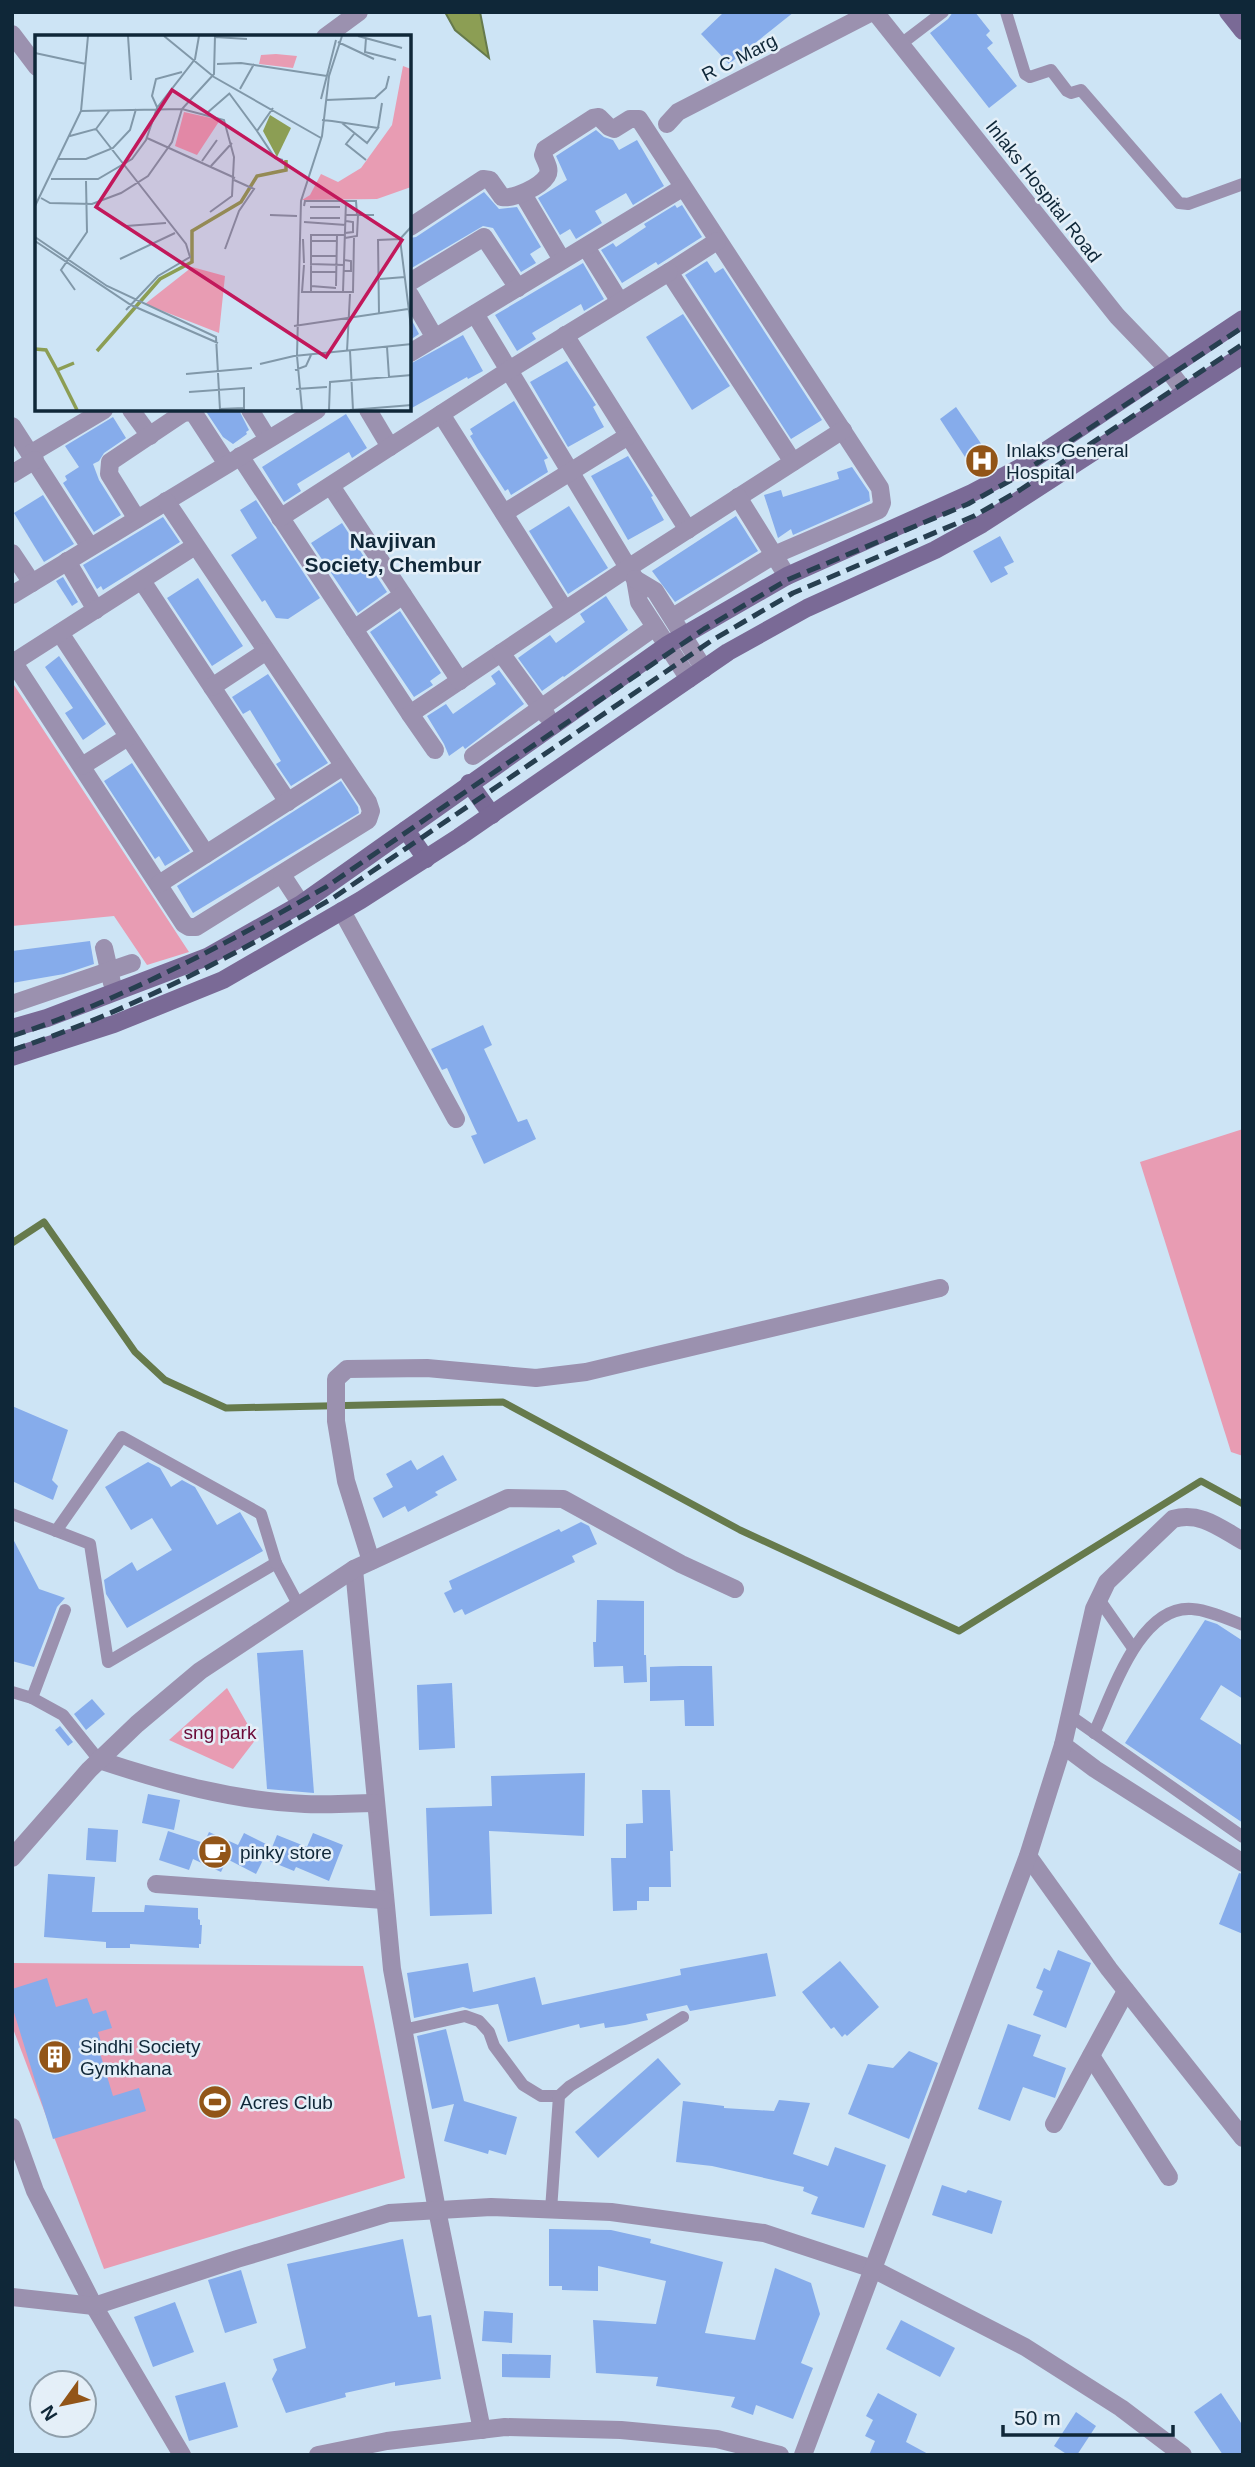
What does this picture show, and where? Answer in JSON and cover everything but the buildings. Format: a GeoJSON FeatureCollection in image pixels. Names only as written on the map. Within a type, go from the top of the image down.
{"type":"FeatureCollection","features":[{"type":"Feature","properties":{"kind":"main road"},"geometry":{"type":"LineString","coordinates":[[1228,12],[1243,30]]}},
{"type":"Feature","properties":{"kind":"main road"},"geometry":{"type":"LineString","coordinates":[[12,1028],[111,996],[207,957],[301,904],[667,645],[787,576],[972,494],[1023,466],[1243,319]]}},
{"type":"Feature","properties":{"kind":"main road"},"geometry":{"type":"LineString","coordinates":[[12,1057],[114,1024],[223,980],[426,859],[728,652],[807,608],[934,550],[988,520],[1243,355]]}},
{"type":"Feature","properties":{"kind":"main road"},"geometry":{"type":"LineString","coordinates":[[972,494],[988,520]]}},
{"type":"Feature","properties":{"kind":"main road"},"geometry":{"type":"LineString","coordinates":[[469,783],[492,815]]}},
{"type":"Feature","properties":{"kind":"main road"},"geometry":{"type":"LineString","coordinates":[[406,830],[426,859]]}},
{"type":"Feature","properties":{"kind":"main road"},"geometry":{"type":"LineString","coordinates":[[176,970],[188,995]]}},
{"type":"Feature","properties":{"kind":"main road"},"geometry":{"type":"LineString","coordinates":[[111,996],[114,1024]]}},
{"type":"Feature","properties":{"kind":"street"},"geometry":{"type":"LineString","coordinates":[[328,35],[359,12]]}},
{"type":"Feature","properties":{"kind":"street","name":"Inlaks Hospital Road"},"geometry":{"type":"LineString","coordinates":[[874,12],[1117,316],[1167,368],[1185,392]]}},
{"type":"Feature","properties":{"kind":"street","name":"R C Marg"},"geometry":{"type":"LineString","coordinates":[[667,124],[678,112],[874,12]]}},
{"type":"Feature","properties":{"kind":"street"},"geometry":{"type":"LineString","coordinates":[[12,34],[35,64]]}},
{"type":"Feature","properties":{"kind":"street"},"geometry":{"type":"LineString","coordinates":[[411,226],[483,179],[490,180],[502,197],[523,194],[547,177],[549,168],[543,155],[545,149],[593,118],[599,117],[614,129],[630,119],[639,118],[682,188],[880,488],[882,503],[879,510],[774,555],[673,617]]}},
{"type":"Feature","properties":{"kind":"street"},"geometry":{"type":"LineString","coordinates":[[411,352],[682,188]]}},
{"type":"Feature","properties":{"kind":"street"},"geometry":{"type":"LineString","coordinates":[[523,194],[562,260]]}},
{"type":"Feature","properties":{"kind":"street"},"geometry":{"type":"LineString","coordinates":[[411,281],[484,237],[518,288]]}},
{"type":"Feature","properties":{"kind":"street"},"geometry":{"type":"LineString","coordinates":[[281,518],[509,370],[717,241]]}},
{"type":"Feature","properties":{"kind":"street"},"geometry":{"type":"LineString","coordinates":[[586,247],[620,302]]}},
{"type":"Feature","properties":{"kind":"street"},"geometry":{"type":"LineString","coordinates":[[669,272],[793,462]]}},
{"type":"Feature","properties":{"kind":"street"},"geometry":{"type":"LineString","coordinates":[[411,297],[435,338]]}},
{"type":"Feature","properties":{"kind":"street"},"geometry":{"type":"LineString","coordinates":[[475,314],[631,573],[639,602],[667,645],[696,674]]}},
{"type":"Feature","properties":{"kind":"street"},"geometry":{"type":"LineString","coordinates":[[565,335],[688,530]]}},
{"type":"Feature","properties":{"kind":"street"},"geometry":{"type":"LineString","coordinates":[[12,474],[32,457],[102,411]]}},
{"type":"Feature","properties":{"kind":"street"},"geometry":{"type":"LineString","coordinates":[[132,411],[149,436]]}},
{"type":"Feature","properties":{"kind":"street"},"geometry":{"type":"LineString","coordinates":[[251,411],[268,439]]}},
{"type":"Feature","properties":{"kind":"street"},"geometry":{"type":"LineString","coordinates":[[12,595],[314,411]]}},
{"type":"Feature","properties":{"kind":"street"},"geometry":{"type":"LineString","coordinates":[[369,411],[390,447]]}},
{"type":"Feature","properties":{"kind":"street"},"geometry":{"type":"LineString","coordinates":[[136,519],[108,474],[110,462],[183,413],[190,412],[234,460],[281,518],[435,750]]}},
{"type":"Feature","properties":{"kind":"street"},"geometry":{"type":"LineString","coordinates":[[441,414],[565,610]]}},
{"type":"Feature","properties":{"kind":"street"},"geometry":{"type":"LineString","coordinates":[[12,426],[90,547]]}},
{"type":"Feature","properties":{"kind":"street"},"geometry":{"type":"LineString","coordinates":[[410,714],[565,610],[631,573],[688,530],[843,430]]}},
{"type":"Feature","properties":{"kind":"street"},"geometry":{"type":"LineString","coordinates":[[504,513],[628,436]]}},
{"type":"Feature","properties":{"kind":"street"},"geometry":{"type":"LineString","coordinates":[[331,486],[460,681]]}},
{"type":"Feature","properties":{"kind":"street"},"geometry":{"type":"LineString","coordinates":[[738,497],[787,576]]}},
{"type":"Feature","properties":{"kind":"street"},"geometry":{"type":"LineString","coordinates":[[166,501],[368,802],[371,811],[368,820],[282,875],[196,927],[189,927],[184,924],[13,661],[195,546]]}},
{"type":"Feature","properties":{"kind":"street"},"geometry":{"type":"LineString","coordinates":[[12,553],[32,583]]}},
{"type":"Feature","properties":{"kind":"street"},"geometry":{"type":"LineString","coordinates":[[67,561],[96,610]]}},
{"type":"Feature","properties":{"kind":"street"},"geometry":{"type":"LineString","coordinates":[[631,573],[655,591],[673,617],[684,635],[696,674]]}},
{"type":"Feature","properties":{"kind":"street"},"geometry":{"type":"LineString","coordinates":[[142,580],[288,802]]}},
{"type":"Feature","properties":{"kind":"street"},"geometry":{"type":"LineString","coordinates":[[354,629],[403,595]]}},
{"type":"Feature","properties":{"kind":"street"},"geometry":{"type":"LineString","coordinates":[[473,756],[655,627]]}},
{"type":"Feature","properties":{"kind":"street"},"geometry":{"type":"LineString","coordinates":[[60,633],[206,854]]}},
{"type":"Feature","properties":{"kind":"street"},"geometry":{"type":"LineString","coordinates":[[212,687],[265,652]]}},
{"type":"Feature","properties":{"kind":"street"},"geometry":{"type":"LineString","coordinates":[[501,653],[553,725]]}},
{"type":"Feature","properties":{"kind":"street"},"geometry":{"type":"LineString","coordinates":[[82,766],[128,737]]}},
{"type":"Feature","properties":{"kind":"street"},"geometry":{"type":"LineString","coordinates":[[159,884],[342,766]]}},
{"type":"Feature","properties":{"kind":"street"},"geometry":{"type":"LineString","coordinates":[[282,875],[301,904]]}},
{"type":"Feature","properties":{"kind":"street"},"geometry":{"type":"LineString","coordinates":[[342,911],[456,1119]]}},
{"type":"Feature","properties":{"kind":"street"},"geometry":{"type":"LineString","coordinates":[[104,948],[110,973],[111,996]]}},
{"type":"Feature","properties":{"kind":"street"},"geometry":{"type":"LineString","coordinates":[[12,1004],[110,973],[132,963]]}},
{"type":"Feature","properties":{"kind":"street"},"geometry":{"type":"LineString","coordinates":[[372,1561],[346,1480],[335,1421],[336,1379],[340,1373],[355,1367],[427,1368],[536,1378],[586,1372],[940,1288]]}},
{"type":"Feature","properties":{"kind":"street"},"geometry":{"type":"LineString","coordinates":[[12,1858],[99,1760],[200,1671],[354,1569],[508,1498],[563,1499],[681,1564],[735,1589]]}},
{"type":"Feature","properties":{"kind":"street"},"geometry":{"type":"LineString","coordinates":[[803,2455],[1028,1856],[1063,1745],[1098,1598],[1107,1582],[1173,1519],[1186,1516],[1201,1518],[1243,1541]]}},
{"type":"Feature","properties":{"kind":"street"},"geometry":{"type":"LineString","coordinates":[[354,1569],[391,1969],[482,2430]]}},
{"type":"Feature","properties":{"kind":"street"},"geometry":{"type":"LineString","coordinates":[[1063,1745],[1095,1769],[1243,1863]]}},
{"type":"Feature","properties":{"kind":"street"},"geometry":{"type":"LineString","coordinates":[[99,1760],[192,1787],[260,1799],[305,1804],[375,1803]]}},
{"type":"Feature","properties":{"kind":"street"},"geometry":{"type":"LineString","coordinates":[[1028,1856],[1126,1991],[1243,2138]]}},
{"type":"Feature","properties":{"kind":"street"},"geometry":{"type":"LineString","coordinates":[[156,1884],[384,1900]]}},
{"type":"Feature","properties":{"kind":"street"},"geometry":{"type":"LineString","coordinates":[[1054,2124],[1126,1991]]}},
{"type":"Feature","properties":{"kind":"street"},"geometry":{"type":"LineString","coordinates":[[1091,2056],[1169,2177]]}},
{"type":"Feature","properties":{"kind":"street"},"geometry":{"type":"LineString","coordinates":[[12,2127],[35,2192],[94,2306],[182,2455]]}},
{"type":"Feature","properties":{"kind":"street"},"geometry":{"type":"LineString","coordinates":[[12,2297],[94,2306],[389,2213],[491,2207],[611,2212],[764,2233],[873,2269],[1026,2347],[1121,2408],[1183,2455]]}},
{"type":"Feature","properties":{"kind":"street"},"geometry":{"type":"LineString","coordinates":[[318,2455],[387,2441],[505,2427],[621,2430],[717,2439],[780,2455]]}},
{"type":"Feature","properties":{"kind":"lane"},"geometry":{"type":"LineString","coordinates":[[901,44],[943,12]]}},
{"type":"Feature","properties":{"kind":"lane"},"geometry":{"type":"LineString","coordinates":[[1006,12],[1025,74],[1030,77],[1051,70],[1067,92],[1081,90],[1179,203],[1188,204],[1243,184]]}},
{"type":"Feature","properties":{"kind":"lane"},"geometry":{"type":"LineString","coordinates":[[56,1531],[122,1437],[261,1514],[276,1563],[299,1606]]}},
{"type":"Feature","properties":{"kind":"lane"},"geometry":{"type":"LineString","coordinates":[[12,1514],[90,1544],[108,1662],[276,1563]]}},
{"type":"Feature","properties":{"kind":"lane"},"geometry":{"type":"LineString","coordinates":[[1098,1598],[1133,1648]]}},
{"type":"Feature","properties":{"kind":"lane"},"geometry":{"type":"LineString","coordinates":[[1094,1733],[1133,1648],[1156,1621],[1177,1610],[1193,1609],[1243,1625]]}},
{"type":"Feature","properties":{"kind":"lane"},"geometry":{"type":"LineString","coordinates":[[32,1698],[65,1610]]}},
{"type":"Feature","properties":{"kind":"lane"},"geometry":{"type":"LineString","coordinates":[[12,1692],[32,1698],[63,1715],[99,1760]]}},
{"type":"Feature","properties":{"kind":"lane"},"geometry":{"type":"LineString","coordinates":[[1069,1715],[1243,1837]]}},
{"type":"Feature","properties":{"kind":"lane"},"geometry":{"type":"LineString","coordinates":[[403,2030],[465,2015],[479,2021],[489,2032],[494,2046],[523,2085],[541,2096],[559,2096],[570,2086],[683,2017]]}},
{"type":"Feature","properties":{"kind":"lane"},"geometry":{"type":"LineString","coordinates":[[551,2210],[559,2096]]}},
{"type":"Feature","properties":{"kind":"green space"},"geometry":{"type":"Polygon","coordinates":[[[12,682],[189,952],[147,965],[114,916],[12,926],[12,682]]]}},
{"type":"Feature","properties":{"kind":"green space"},"geometry":{"type":"Polygon","coordinates":[[[1243,1129],[1243,1456],[1231,1452],[1140,1162],[1243,1129]]]}},
{"type":"Feature","properties":{"kind":"green space","name":"sng park"},"geometry":{"type":"Polygon","coordinates":[[[227,1688],[256,1739],[233,1769],[169,1740],[227,1688]]]}},
{"type":"Feature","properties":{"kind":"green space","name":"Acres Club"},"geometry":{"type":"Polygon","coordinates":[[[12,1963],[363,1966],[405,2178],[104,2269],[12,2026],[12,1963]]]}},
{"type":"Feature","properties":{"kind":"shaded area"},"geometry":{"type":"Polygon","coordinates":[[[445,12],[480,12],[489,58],[455,30],[445,12]]]}},
{"type":"Feature","properties":{"kind":"waterway"},"geometry":{"type":"LineString","coordinates":[[12,1243],[44,1222],[135,1352],[165,1380],[226,1408],[503,1402],[740,1530],[959,1631],[1201,1481],[1243,1504]]}},
{"type":"Feature","properties":{"kind":"railway"},"geometry":{"type":"LineString","coordinates":[[12,1036],[133,988],[251,929],[326,887],[704,629],[787,580],[968,504],[1013,479],[1243,327]]}},
{"type":"Feature","properties":{"kind":"railway"},"geometry":{"type":"LineString","coordinates":[[12,1050],[54,1036],[136,1002],[256,942],[333,898],[711,641],[793,593],[974,516],[1020,490],[1243,344]]}},
{"type":"Feature","properties":{"kind":"place","name":"Inlaks General Hospital"},"geometry":{"type":"Point","coordinates":[982,461]}},
{"type":"Feature","properties":{"kind":"place","name":"pinky store"},"geometry":{"type":"Point","coordinates":[215,1852]}},
{"type":"Feature","properties":{"kind":"place","name":"Sindhi Society Gymkhana"},"geometry":{"type":"Point","coordinates":[55,2057]}},
{"type":"Feature","properties":{"kind":"place","name":"Acres Club"},"geometry":{"type":"Point","coordinates":[215,2102]}},
{"type":"Feature","properties":{"kind":"district","name":"Navjivan Society, Chembur"},"geometry":{"type":"Point","coordinates":[393,553]}}]}
